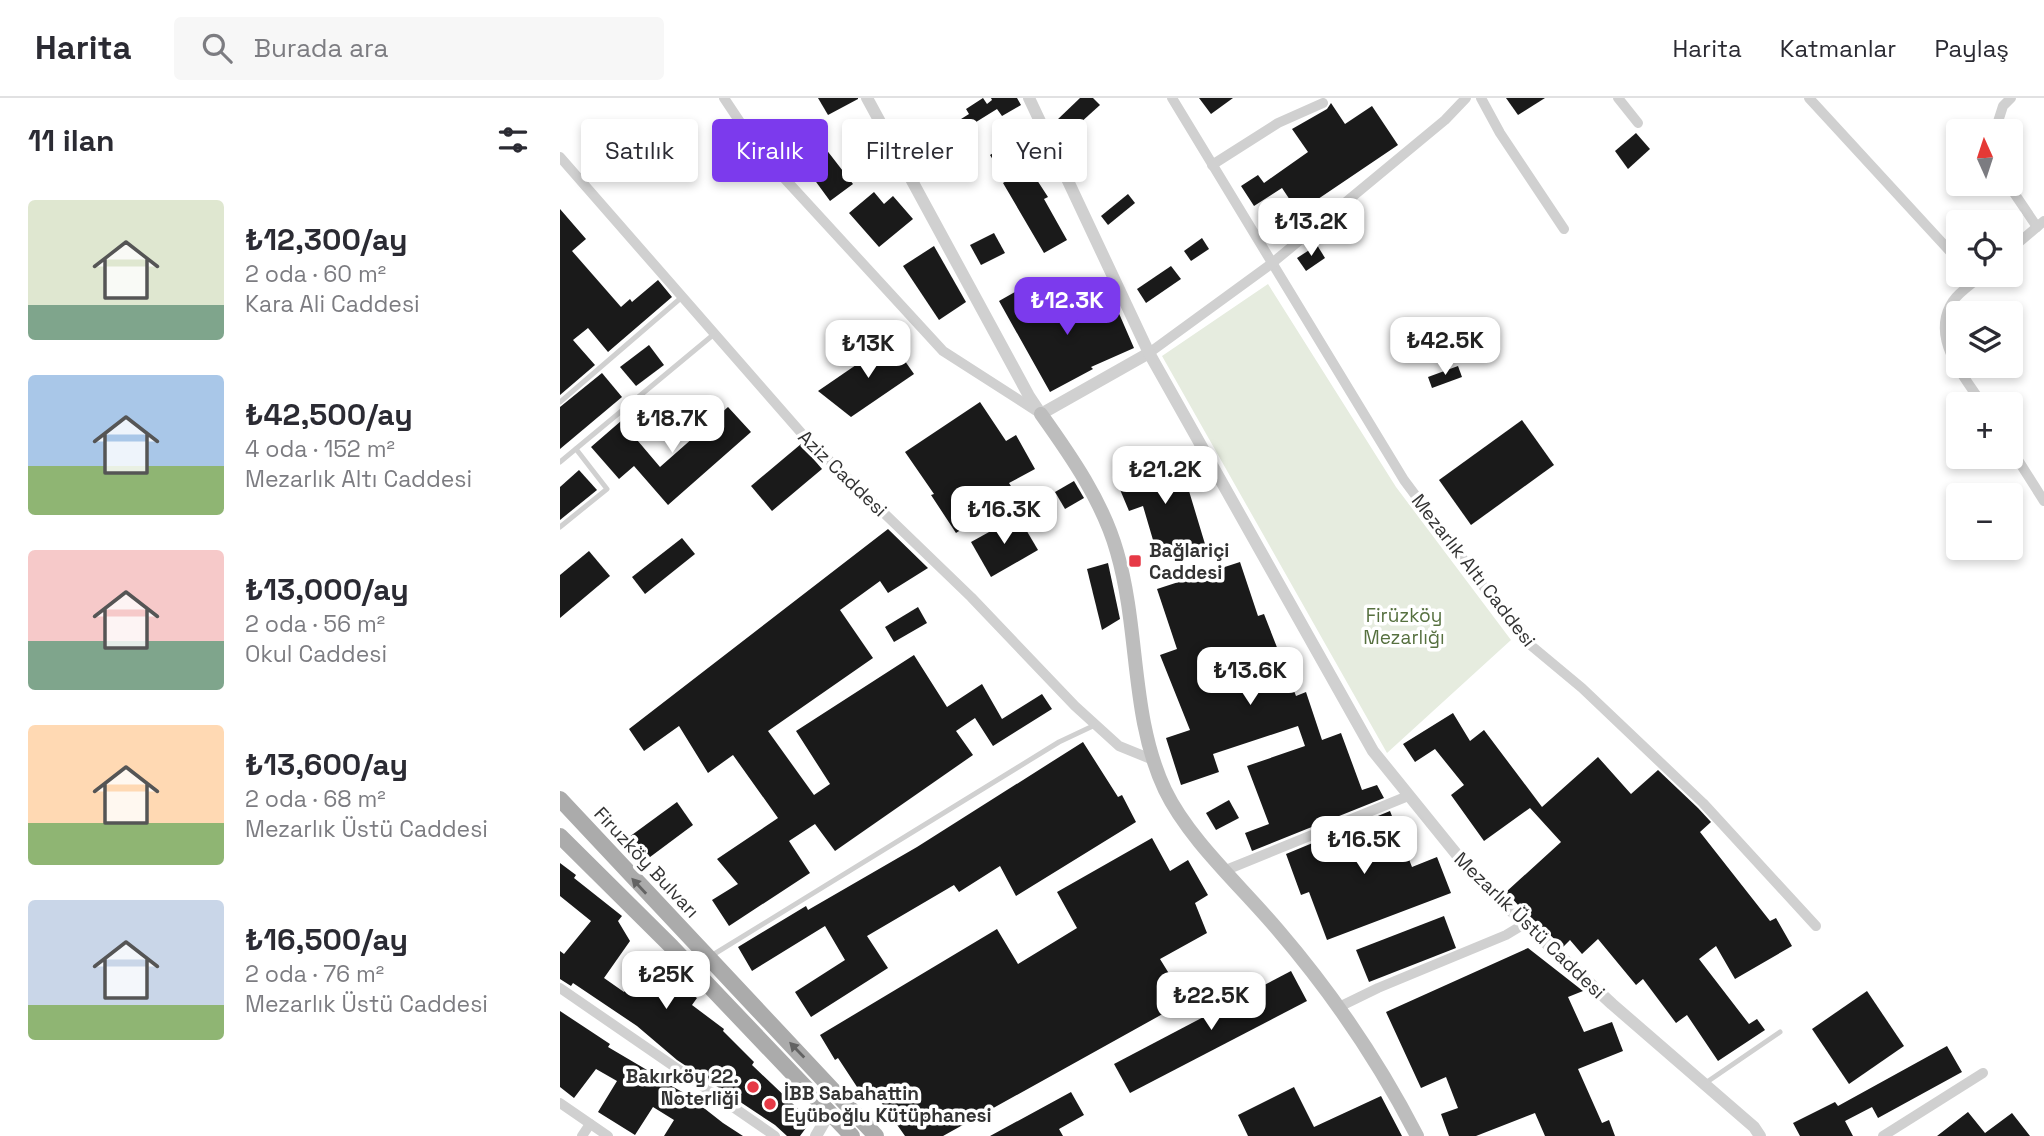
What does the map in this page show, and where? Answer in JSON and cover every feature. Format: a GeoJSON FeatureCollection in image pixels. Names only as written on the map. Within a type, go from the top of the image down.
{"type":"FeatureCollection","features":[{"type":"Feature","properties":{"kind":"main road"},"geometry":{"type":"LineString","coordinates":[[1041,414],[1072,457],[1102,512],[1117,551],[1126,591],[1143,720],[1151,759],[1167,793],[1185,824],[1279,930],[1339,1007],[1394,1093],[1417,1136]]}},
{"type":"Feature","properties":{"kind":"main road","name":"Firuzköy Bulvarı"},"geometry":{"type":"LineString","coordinates":[[560,799],[876,1136]]}},
{"type":"Feature","properties":{"kind":"main road","name":"Firuzköy Bulvarı"},"geometry":{"type":"LineString","coordinates":[[560,836],[672,947],[852,1136]]}},
{"type":"Feature","properties":{"kind":"main road"},"geometry":{"type":"LineString","coordinates":[[825,1080],[832,1091],[830,1112]]}},
{"type":"Feature","properties":{"kind":"street"},"geometry":{"type":"LineString","coordinates":[[724,98],[785,179],[943,351],[1041,414]]}},
{"type":"Feature","properties":{"kind":"street"},"geometry":{"type":"LineString","coordinates":[[867,98],[1041,414]]}},
{"type":"Feature","properties":{"kind":"street","name":"Mezarlık Üstü Caddesi"},"geometry":{"type":"LineString","coordinates":[[1029,98],[1149,353],[1373,751],[1475,877],[1612,1004],[1754,1127],[1760,1136]]}},
{"type":"Feature","properties":{"kind":"street","name":"Mezarlık Altı Caddesi"},"geometry":{"type":"LineString","coordinates":[[1172,98],[1404,480],[1528,643],[1582,688],[1703,803],[1816,926]]}},
{"type":"Feature","properties":{"kind":"street"},"geometry":{"type":"LineString","coordinates":[[1041,414],[1149,353],[1271,264],[1445,120],[1466,98]]}},
{"type":"Feature","properties":{"kind":"street"},"geometry":{"type":"LineString","coordinates":[[1480,98],[1500,134],[1564,229]]}},
{"type":"Feature","properties":{"kind":"street"},"geometry":{"type":"LineString","coordinates":[[1618,98],[1638,123]]}},
{"type":"Feature","properties":{"kind":"street"},"geometry":{"type":"LineString","coordinates":[[1809,98],[1946,247]]}},
{"type":"Feature","properties":{"kind":"street"},"geometry":{"type":"LineString","coordinates":[[1999,119],[2003,106],[2011,98]]}},
{"type":"Feature","properties":{"kind":"street"},"geometry":{"type":"LineString","coordinates":[[1212,165],[1278,124],[1322,103]]}},
{"type":"Feature","properties":{"kind":"street","name":"Aziz Caddesi"},"geometry":{"type":"LineString","coordinates":[[560,157],[804,436],[971,597],[1075,706],[1119,746],[1151,759]]}},
{"type":"Feature","properties":{"kind":"street"},"geometry":{"type":"LineString","coordinates":[[2018,196],[2040,224],[2023,239]]}},
{"type":"Feature","properties":{"kind":"street"},"geometry":{"type":"LineString","coordinates":[[1966,287],[1954,299],[1944,319],[1947,349],[1974,392]]}},
{"type":"Feature","properties":{"kind":"street"},"geometry":{"type":"LineString","coordinates":[[2023,468],[2044,501]]}},
{"type":"Feature","properties":{"kind":"street"},"geometry":{"type":"LineString","coordinates":[[1226,870],[1408,796]]}},
{"type":"Feature","properties":{"kind":"street"},"geometry":{"type":"LineString","coordinates":[[1339,1007],[1506,935],[1526,923]]}},
{"type":"Feature","properties":{"kind":"street"},"geometry":{"type":"LineString","coordinates":[[560,988],[775,1136]]}},
{"type":"Feature","properties":{"kind":"street"},"geometry":{"type":"LineString","coordinates":[[1883,1136],[1898,1132],[1983,1073]]}},
{"type":"Feature","properties":{"kind":"street"},"geometry":{"type":"LineString","coordinates":[[560,1103],[608,1136]]}},
{"type":"Feature","properties":{"kind":"street"},"geometry":{"type":"LineString","coordinates":[[816,1136],[830,1112]]}},
{"type":"Feature","properties":{"kind":"street"},"geometry":{"type":"LineString","coordinates":[[582,1136],[590,1124]]}},
{"type":"Feature","properties":{"kind":"lane"},"geometry":{"type":"LineString","coordinates":[[560,402],[682,297]]}},
{"type":"Feature","properties":{"kind":"lane"},"geometry":{"type":"LineString","coordinates":[[560,462],[713,335]]}},
{"type":"Feature","properties":{"kind":"lane"},"geometry":{"type":"LineString","coordinates":[[560,527],[607,489],[576,449]]}},
{"type":"Feature","properties":{"kind":"lane"},"geometry":{"type":"LineString","coordinates":[[708,958],[1059,742],[1095,724]]}},
{"type":"Feature","properties":{"kind":"lane"},"geometry":{"type":"LineString","coordinates":[[1704,1084],[1780,1032]]}},
{"type":"Feature","properties":{"kind":"green space","name":"Firüzköy Mezarlığı"},"geometry":{"type":"Polygon","coordinates":[[[1268,284],[1396,487],[1511,640],[1387,753],[1162,356],[1268,284]]]}},
{"type":"Feature","properties":{"kind":"building"},"geometry":{"type":"Polygon","coordinates":[[[818,98],[858,98],[858,99],[828,115],[818,98]]]}},
{"type":"Feature","properties":{"kind":"building"},"geometry":{"type":"Polygon","coordinates":[[[983,98],[987,104],[991,98],[1017,98],[1021,105],[1002,116],[997,109],[978,121],[961,119],[969,114],[966,109],[983,98]]]}},
{"type":"Feature","properties":{"kind":"building"},"geometry":{"type":"Polygon","coordinates":[[[1080,98],[1093,98],[1100,105],[1085,119],[1058,119],[1080,98]]]}},
{"type":"Feature","properties":{"kind":"building"},"geometry":{"type":"Polygon","coordinates":[[[1199,98],[1233,98],[1211,114],[1199,98]]]}},
{"type":"Feature","properties":{"kind":"building"},"geometry":{"type":"Polygon","coordinates":[[[1506,98],[1545,98],[1518,115],[1506,98]]]}},
{"type":"Feature","properties":{"kind":"building"},"geometry":{"type":"Polygon","coordinates":[[[1331,103],[1345,124],[1372,106],[1398,145],[1284,222],[1291,233],[1276,242],[1264,223],[1294,206],[1282,188],[1254,206],[1241,186],[1258,175],[1264,183],[1308,152],[1292,129],[1327,109],[1331,103]]]}},
{"type":"Feature","properties":{"kind":"building"},"geometry":{"type":"Polygon","coordinates":[[[1636,133],[1650,149],[1628,169],[1615,151],[1636,133]]]}},
{"type":"Feature","properties":{"kind":"building"},"geometry":{"type":"Polygon","coordinates":[[[828,152],[842,170],[842,182],[853,184],[830,201],[816,182],[828,182],[828,152]]]}},
{"type":"Feature","properties":{"kind":"building"},"geometry":{"type":"Polygon","coordinates":[[[1038,182],[1048,197],[1044,199],[1067,240],[1044,253],[1003,183],[1038,182]]]}},
{"type":"Feature","properties":{"kind":"building"},"geometry":{"type":"Polygon","coordinates":[[[874,192],[884,204],[893,196],[913,219],[879,247],[849,213],[874,192]]]}},
{"type":"Feature","properties":{"kind":"building"},"geometry":{"type":"Polygon","coordinates":[[[1128,194],[1135,203],[1108,225],[1101,216],[1128,194]]]}},
{"type":"Feature","properties":{"kind":"building"},"geometry":{"type":"Polygon","coordinates":[[[560,209],[586,239],[572,251],[621,307],[630,299],[632,302],[658,280],[672,297],[608,352],[588,328],[573,340],[595,365],[560,395],[560,209]]]}},
{"type":"Feature","properties":{"kind":"building"},"geometry":{"type":"Polygon","coordinates":[[[994,233],[1005,253],[981,265],[970,245],[994,233]]]}},
{"type":"Feature","properties":{"kind":"building"},"geometry":{"type":"Polygon","coordinates":[[[1202,238],[1209,249],[1191,261],[1184,251],[1202,238]]]}},
{"type":"Feature","properties":{"kind":"building"},"geometry":{"type":"Polygon","coordinates":[[[1317,245],[1325,258],[1306,271],[1297,258],[1317,245]]]}},
{"type":"Feature","properties":{"kind":"building"},"geometry":{"type":"Polygon","coordinates":[[[934,246],[966,302],[939,320],[903,266],[934,246]]]}},
{"type":"Feature","properties":{"kind":"building"},"geometry":{"type":"Polygon","coordinates":[[[1171,266],[1181,279],[1146,303],[1137,289],[1171,266]]]}},
{"type":"Feature","properties":{"kind":"building"},"geometry":{"type":"Polygon","coordinates":[[[1022,288],[1034,310],[1042,305],[1057,306],[1063,316],[1111,295],[1134,348],[1091,367],[1093,369],[1050,392],[999,301],[1022,288]]]}},
{"type":"Feature","properties":{"kind":"building"},"geometry":{"type":"Polygon","coordinates":[[[891,341],[914,374],[851,417],[818,391],[891,341]]]}},
{"type":"Feature","properties":{"kind":"building"},"geometry":{"type":"Polygon","coordinates":[[[649,345],[664,365],[636,386],[620,367],[649,345]]]}},
{"type":"Feature","properties":{"kind":"building"},"geometry":{"type":"Polygon","coordinates":[[[1458,366],[1462,377],[1432,388],[1428,377],[1458,366]]]}},
{"type":"Feature","properties":{"kind":"building"},"geometry":{"type":"Polygon","coordinates":[[[602,373],[622,397],[560,449],[560,407],[602,373]]]}},
{"type":"Feature","properties":{"kind":"building"},"geometry":{"type":"Polygon","coordinates":[[[980,402],[1006,441],[1016,435],[1035,469],[1009,483],[1016,494],[956,533],[931,495],[934,494],[905,452],[980,402]]]}},
{"type":"Feature","properties":{"kind":"building"},"geometry":{"type":"Polygon","coordinates":[[[728,407],[751,432],[668,505],[634,466],[619,479],[591,447],[621,421],[660,467],[728,407]]]}},
{"type":"Feature","properties":{"kind":"building"},"geometry":{"type":"Polygon","coordinates":[[[1522,420],[1554,465],[1471,525],[1439,480],[1522,420]]]}},
{"type":"Feature","properties":{"kind":"building"},"geometry":{"type":"Polygon","coordinates":[[[801,444],[822,469],[772,511],[751,486],[801,444]]]}},
{"type":"Feature","properties":{"kind":"building"},"geometry":{"type":"Polygon","coordinates":[[[1174,459],[1195,489],[1189,491],[1205,544],[1158,557],[1143,506],[1129,511],[1116,480],[1174,459]]]}},
{"type":"Feature","properties":{"kind":"building"},"geometry":{"type":"Polygon","coordinates":[[[579,470],[597,490],[560,520],[560,487],[579,470]]]}},
{"type":"Feature","properties":{"kind":"building"},"geometry":{"type":"Polygon","coordinates":[[[1074,481],[1084,498],[1065,509],[1055,492],[1074,481]]]}},
{"type":"Feature","properties":{"kind":"building"},"geometry":{"type":"Polygon","coordinates":[[[1018,516],[1038,550],[991,577],[971,542],[1018,516]]]}},
{"type":"Feature","properties":{"kind":"building"},"geometry":{"type":"Polygon","coordinates":[[[888,529],[928,568],[888,593],[880,581],[840,610],[873,658],[768,731],[814,795],[830,784],[796,731],[914,655],[947,707],[982,684],[1002,719],[1042,694],[1052,709],[993,746],[975,718],[956,731],[973,755],[835,851],[815,824],[789,841],[810,873],[729,926],[712,900],[738,884],[717,859],[778,818],[733,755],[708,773],[679,726],[644,751],[629,729],[888,529]]]}},
{"type":"Feature","properties":{"kind":"building"},"geometry":{"type":"Polygon","coordinates":[[[682,538],[695,554],[645,594],[632,577],[682,538]]]}},
{"type":"Feature","properties":{"kind":"building"},"geometry":{"type":"Polygon","coordinates":[[[589,551],[610,576],[560,618],[560,575],[589,551]]]}},
{"type":"Feature","properties":{"kind":"building"},"geometry":{"type":"Polygon","coordinates":[[[1240,562],[1258,616],[1264,614],[1296,696],[1306,692],[1322,740],[1341,733],[1362,790],[1377,785],[1384,798],[1252,851],[1245,833],[1269,824],[1247,766],[1305,746],[1298,726],[1213,754],[1219,772],[1181,785],[1166,738],[1190,730],[1160,655],[1177,649],[1157,589],[1240,562]]]}},
{"type":"Feature","properties":{"kind":"building"},"geometry":{"type":"Polygon","coordinates":[[[1108,563],[1120,619],[1102,630],[1087,569],[1108,563]]]}},
{"type":"Feature","properties":{"kind":"building"},"geometry":{"type":"Polygon","coordinates":[[[918,607],[927,623],[894,642],[885,627],[918,607]]]}},
{"type":"Feature","properties":{"kind":"building"},"geometry":{"type":"Polygon","coordinates":[[[1453,713],[1470,741],[1484,730],[1542,807],[1598,757],[1631,794],[1658,770],[1698,808],[1711,822],[1700,832],[1770,921],[1776,918],[1792,946],[1735,979],[1716,946],[1699,959],[1749,1024],[1757,1019],[1765,1030],[1718,1061],[1687,1015],[1676,1023],[1643,979],[1636,985],[1598,939],[1582,954],[1570,940],[1563,947],[1519,906],[1506,892],[1561,842],[1530,808],[1484,841],[1451,795],[1464,785],[1435,749],[1415,762],[1403,744],[1453,713]]]}},
{"type":"Feature","properties":{"kind":"building"},"geometry":{"type":"Polygon","coordinates":[[[1083,742],[1118,797],[1122,795],[1136,822],[1016,896],[1000,866],[959,892],[954,885],[867,936],[888,968],[811,1017],[795,992],[845,960],[825,926],[752,971],[738,947],[806,906],[808,910],[917,847],[1083,742]]]}},
{"type":"Feature","properties":{"kind":"building"},"geometry":{"type":"Polygon","coordinates":[[[1229,800],[1239,818],[1216,830],[1206,813],[1229,800]]]}},
{"type":"Feature","properties":{"kind":"building"},"geometry":{"type":"Polygon","coordinates":[[[677,802],[693,825],[642,863],[625,840],[677,802]]]}},
{"type":"Feature","properties":{"kind":"building"},"geometry":{"type":"Polygon","coordinates":[[[1390,811],[1412,867],[1437,857],[1451,893],[1327,940],[1309,892],[1301,895],[1286,854],[1390,811]]]}},
{"type":"Feature","properties":{"kind":"building"},"geometry":{"type":"Polygon","coordinates":[[[1152,838],[1170,871],[1188,860],[1208,895],[1195,903],[1207,933],[1160,959],[1186,1001],[943,1136],[905,1136],[871,1088],[861,1093],[838,1058],[835,1060],[820,1035],[997,929],[1018,964],[1077,928],[1057,892],[1152,838]]]}},
{"type":"Feature","properties":{"kind":"building"},"geometry":{"type":"Polygon","coordinates":[[[560,863],[576,875],[574,878],[622,916],[618,921],[630,941],[604,978],[624,992],[648,961],[697,998],[692,1005],[724,1029],[754,1062],[752,1065],[811,1121],[800,1136],[787,1136],[775,1125],[677,1060],[637,1026],[573,983],[571,986],[560,979],[560,951],[564,954],[591,921],[560,896],[560,863]]]}},
{"type":"Feature","properties":{"kind":"building"},"geometry":{"type":"Polygon","coordinates":[[[1444,916],[1456,948],[1369,982],[1356,950],[1444,916]]]}},
{"type":"Feature","properties":{"kind":"building"},"geometry":{"type":"Polygon","coordinates":[[[1528,948],[1583,991],[1568,997],[1584,1032],[1612,1022],[1623,1051],[1578,1069],[1602,1123],[1609,1120],[1615,1136],[1545,1136],[1535,1113],[1476,1136],[1449,1136],[1441,1114],[1458,1108],[1446,1077],[1421,1088],[1386,1012],[1528,948]]]}},
{"type":"Feature","properties":{"kind":"building"},"geometry":{"type":"Polygon","coordinates":[[[1291,971],[1307,1001],[1130,1093],[1114,1064],[1291,971]]]}},
{"type":"Feature","properties":{"kind":"building"},"geometry":{"type":"Polygon","coordinates":[[[1867,991],[1904,1046],[1849,1084],[1812,1029],[1867,991]]]}},
{"type":"Feature","properties":{"kind":"building"},"geometry":{"type":"Polygon","coordinates":[[[560,1011],[610,1044],[608,1047],[686,1094],[743,1136],[664,1136],[674,1120],[653,1107],[635,1135],[598,1112],[617,1081],[596,1069],[574,1098],[560,1087],[560,1011]]]}},
{"type":"Feature","properties":{"kind":"building"},"geometry":{"type":"Polygon","coordinates":[[[1947,1046],[1962,1072],[1878,1118],[1872,1107],[1845,1121],[1853,1136],[1800,1136],[1793,1123],[1835,1102],[1838,1106],[1947,1046]]]}},
{"type":"Feature","properties":{"kind":"building"},"geometry":{"type":"Polygon","coordinates":[[[1294,1087],[1314,1127],[1381,1096],[1402,1136],[1248,1136],[1238,1115],[1294,1087]]]}},
{"type":"Feature","properties":{"kind":"building"},"geometry":{"type":"Polygon","coordinates":[[[1071,1092],[1084,1115],[1059,1129],[1063,1136],[990,1136],[1071,1092]]]}},
{"type":"Feature","properties":{"kind":"building"},"geometry":{"type":"Polygon","coordinates":[[[1968,1112],[1985,1133],[2012,1113],[2030,1136],[1937,1136],[1968,1112]]]}},
{"type":"Feature","properties":{"kind":"place","name":"Bağlariçi Caddesi"},"geometry":{"type":"Point","coordinates":[1135,561]}},
{"type":"Feature","properties":{"kind":"place","name":"Bakırköy 22. Noterliği"},"geometry":{"type":"Point","coordinates":[753,1087]}},
{"type":"Feature","properties":{"kind":"place","name":"İBB Sabahattin Eyüboğlu Kütüphanesi"},"geometry":{"type":"Point","coordinates":[770,1104]}}]}
